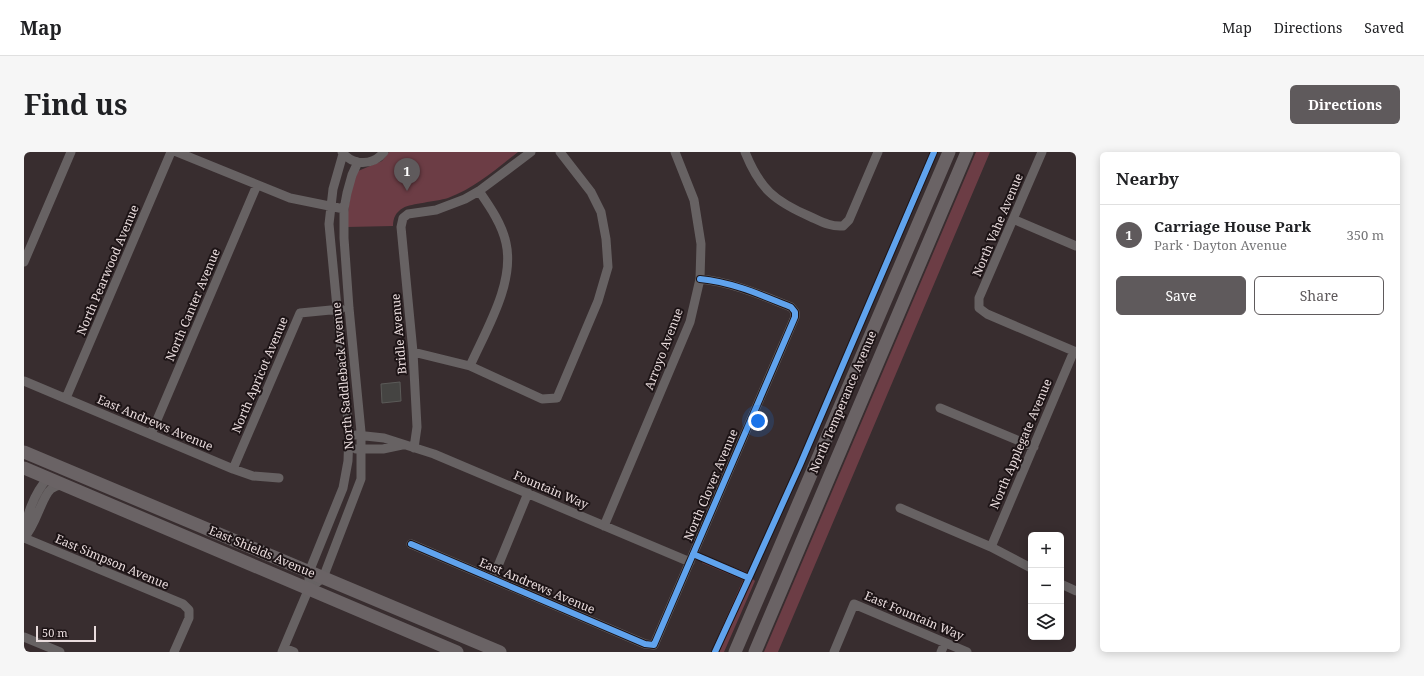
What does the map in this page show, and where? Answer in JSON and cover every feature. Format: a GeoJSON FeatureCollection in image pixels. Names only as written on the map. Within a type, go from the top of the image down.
{"type":"FeatureCollection","features":[{"type":"Feature","properties":{"kind":"main road","name":"North Temperance Avenue"},"geometry":{"type":"LineString","coordinates":[[735,652],[949,152]]}},
{"type":"Feature","properties":{"kind":"main road","name":"North Temperance Avenue"},"geometry":{"type":"LineString","coordinates":[[755,652],[967,152]]}},
{"type":"Feature","properties":{"kind":"main road","name":"East Shields Avenue"},"geometry":{"type":"LineString","coordinates":[[24,452],[500,652]]}},
{"type":"Feature","properties":{"kind":"main road","name":"East Shields Avenue"},"geometry":{"type":"LineString","coordinates":[[24,468],[457,652]]}},
{"type":"Feature","properties":{"kind":"main road"},"geometry":{"type":"LineString","coordinates":[[48,478],[59,475],[118,499],[148,504]]}},
{"type":"Feature","properties":{"kind":"street"},"geometry":{"type":"LineString","coordinates":[[24,262],[71,152]]}},
{"type":"Feature","properties":{"kind":"street","name":"North Pearwood Avenue"},"geometry":{"type":"LineString","coordinates":[[66,398],[171,152]]}},
{"type":"Feature","properties":{"kind":"street"},"geometry":{"type":"LineString","coordinates":[[177,152],[290,198],[344,209]]}},
{"type":"Feature","properties":{"kind":"street"},"geometry":{"type":"LineString","coordinates":[[343,153],[358,162],[373,161],[384,152]]}},
{"type":"Feature","properties":{"kind":"street"},"geometry":{"type":"LineString","coordinates":[[470,366],[503,289],[508,261],[506,242],[499,222],[479,191],[531,152]]}},
{"type":"Feature","properties":{"kind":"street"},"geometry":{"type":"LineString","coordinates":[[413,352],[470,366],[542,399],[557,398],[598,301],[608,267],[606,239],[601,212],[591,192],[560,152]]}},
{"type":"Feature","properties":{"kind":"street","name":"Arroyo Avenue"},"geometry":{"type":"LineString","coordinates":[[604,526],[690,322],[700,279],[701,244],[694,200],[675,152]]}},
{"type":"Feature","properties":{"kind":"street"},"geometry":{"type":"LineString","coordinates":[[745,152],[752,169],[762,185],[786,206],[834,227],[843,226],[849,220],[878,152]]}},
{"type":"Feature","properties":{"kind":"street","name":"North Vahe Avenue"},"geometry":{"type":"LineString","coordinates":[[1042,152],[979,298],[979,308],[987,314],[1075,351]]}},
{"type":"Feature","properties":{"kind":"street","name":"North Saddleback Avenue"},"geometry":{"type":"LineString","coordinates":[[309,588],[309,572],[343,488],[349,449],[329,224],[330,207],[343,153]]}},
{"type":"Feature","properties":{"kind":"street","name":"North Saddleback Avenue"},"geometry":{"type":"LineString","coordinates":[[323,578],[361,479],[361,435],[349,308],[344,209],[349,183],[358,162]]}},
{"type":"Feature","properties":{"kind":"street","name":"North Canter Avenue"},"geometry":{"type":"LineString","coordinates":[[151,434],[257,185]]}},
{"type":"Feature","properties":{"kind":"street","name":"Bridle Avenue"},"geometry":{"type":"LineString","coordinates":[[414,448],[417,427],[413,352],[401,227],[403,218],[408,214],[436,210],[451,205],[479,191]]}},
{"type":"Feature","properties":{"kind":"street"},"geometry":{"type":"LineString","coordinates":[[1013,219],[1076,246]]}},
{"type":"Feature","properties":{"kind":"street","name":"North Clover Avenue"},"geometry":{"type":"LineString","coordinates":[[654,645],[795,316],[795,312],[791,307],[733,284],[700,279]]}},
{"type":"Feature","properties":{"kind":"street","name":"North Apricot Avenue"},"geometry":{"type":"LineString","coordinates":[[233,469],[300,313],[349,308]]}},
{"type":"Feature","properties":{"kind":"street","name":"North Applegate Avenue"},"geometry":{"type":"LineString","coordinates":[[991,547],[1075,351]]}},
{"type":"Feature","properties":{"kind":"street","name":"East Andrews Avenue"},"geometry":{"type":"LineString","coordinates":[[24,381],[233,469],[254,476],[279,478]]}},
{"type":"Feature","properties":{"kind":"street"},"geometry":{"type":"LineString","coordinates":[[940,408],[1034,447]]}},
{"type":"Feature","properties":{"kind":"street","name":"Fountain Way"},"geometry":{"type":"LineString","coordinates":[[349,436],[361,435],[384,438],[434,454],[690,562]]}},
{"type":"Feature","properties":{"kind":"street"},"geometry":{"type":"LineString","coordinates":[[349,449],[383,449],[402,444]]}},
{"type":"Feature","properties":{"kind":"street"},"geometry":{"type":"LineString","coordinates":[[24,538],[24,526],[38,492],[48,478]]}},
{"type":"Feature","properties":{"kind":"street"},"geometry":{"type":"LineString","coordinates":[[24,538],[32,529],[46,495],[51,489],[63,485]]}},
{"type":"Feature","properties":{"kind":"street"},"geometry":{"type":"LineString","coordinates":[[493,578],[528,494]]}},
{"type":"Feature","properties":{"kind":"street"},"geometry":{"type":"LineString","coordinates":[[900,508],[991,547],[1028,566]]}},
{"type":"Feature","properties":{"kind":"street","name":"East Simpson Avenue"},"geometry":{"type":"LineString","coordinates":[[24,538],[183,604],[189,610],[189,618],[174,652]]}},
{"type":"Feature","properties":{"kind":"street","name":"East Andrews Avenue"},"geometry":{"type":"LineString","coordinates":[[411,544],[645,644],[654,645]]}},
{"type":"Feature","properties":{"kind":"street"},"geometry":{"type":"LineString","coordinates":[[294,652],[283,650],[309,588],[323,578]]}},
{"type":"Feature","properties":{"kind":"street"},"geometry":{"type":"LineString","coordinates":[[1064,585],[1075,589]]}},
{"type":"Feature","properties":{"kind":"street","name":"East Fountain Way"},"geometry":{"type":"LineString","coordinates":[[834,652],[854,604],[967,652]]}},
{"type":"Feature","properties":{"kind":"street"},"geometry":{"type":"LineString","coordinates":[[24,637],[60,652]]}},
{"type":"Feature","properties":{"kind":"street"},"geometry":{"type":"LineString","coordinates":[[941,652],[946,643]]}},
{"type":"Feature","properties":{"kind":"shaded area"},"geometry":{"type":"Polygon","coordinates":[[[389,152],[518,152],[485,178],[458,194],[448,198],[403,208],[398,211],[395,216],[393,226],[347,227],[350,199],[358,171],[382,161],[389,152]]]}},
{"type":"Feature","properties":{"kind":"shaded area"},"geometry":{"type":"Polygon","coordinates":[[[976,152],[990,152],[778,652],[764,652],[976,152]]]}},
{"type":"Feature","properties":{"kind":"shaded area"},"geometry":{"type":"Polygon","coordinates":[[[705,556],[746,572],[755,581],[724,652],[711,652],[743,580],[702,563],[705,556]]]}},
{"type":"Feature","properties":{"kind":"building"},"geometry":{"type":"Polygon","coordinates":[[[400,382],[401,401],[382,403],[381,384],[400,382]]]}},
{"type":"Feature","properties":{"kind":"cycle path"},"geometry":{"type":"LineString","coordinates":[[693,554],[749,578],[800,465],[934,152]]}},
{"type":"Feature","properties":{"kind":"cycle path"},"geometry":{"type":"LineString","coordinates":[[411,544],[645,644],[654,645],[795,317],[795,312],[791,307],[769,298],[735,286],[700,279]]}},
{"type":"Feature","properties":{"kind":"cycle path"},"geometry":{"type":"LineString","coordinates":[[715,652],[749,578]]}},
{"type":"Feature","properties":{"kind":"place","name":"Carriage House Park"},"geometry":{"type":"Point","coordinates":[407,191]}}]}
